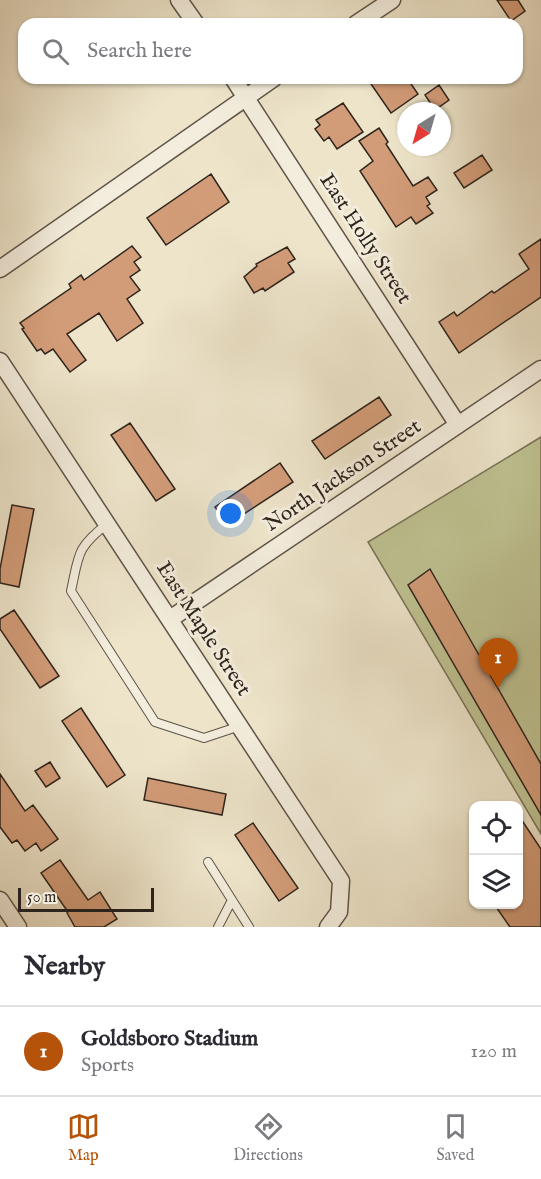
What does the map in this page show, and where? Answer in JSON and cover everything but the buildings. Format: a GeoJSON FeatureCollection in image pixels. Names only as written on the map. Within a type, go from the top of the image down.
{"type":"FeatureCollection","features":[{"type":"Feature","properties":{"kind":"street"},"geometry":{"type":"LineString","coordinates":[[179,0],[192,18]]}},
{"type":"Feature","properties":{"kind":"street"},"geometry":{"type":"LineString","coordinates":[[365,18],[392,0]]}},
{"type":"Feature","properties":{"kind":"street","name":"East Holly Street"},"geometry":{"type":"LineString","coordinates":[[237,84],[458,425]]}},
{"type":"Feature","properties":{"kind":"street"},"geometry":{"type":"LineString","coordinates":[[0,269],[265,84]]}},
{"type":"Feature","properties":{"kind":"street","name":"East Maple Street"},"geometry":{"type":"LineString","coordinates":[[0,361],[341,881],[339,912],[328,927]]}},
{"type":"Feature","properties":{"kind":"street","name":"North Jackson Street"},"geometry":{"type":"LineString","coordinates":[[170,619],[541,369]]}},
{"type":"Feature","properties":{"kind":"street"},"geometry":{"type":"LineString","coordinates":[[0,900],[18,927]]}},
{"type":"Feature","properties":{"kind":"lane"},"geometry":{"type":"LineString","coordinates":[[107,524],[90,537],[79,551],[71,591],[155,722],[204,738],[240,726]]}},
{"type":"Feature","properties":{"kind":"lane"},"geometry":{"type":"LineString","coordinates":[[208,862],[249,927]]}},
{"type":"Feature","properties":{"kind":"lane"},"geometry":{"type":"LineString","coordinates":[[218,927],[232,900]]}},
{"type":"Feature","properties":{"kind":"green space"},"geometry":{"type":"Polygon","coordinates":[[[541,437],[541,834],[523,801],[368,542],[541,437]]]}},
{"type":"Feature","properties":{"kind":"place","name":"Goldsboro Stadium"},"geometry":{"type":"Point","coordinates":[498,688]}}]}
